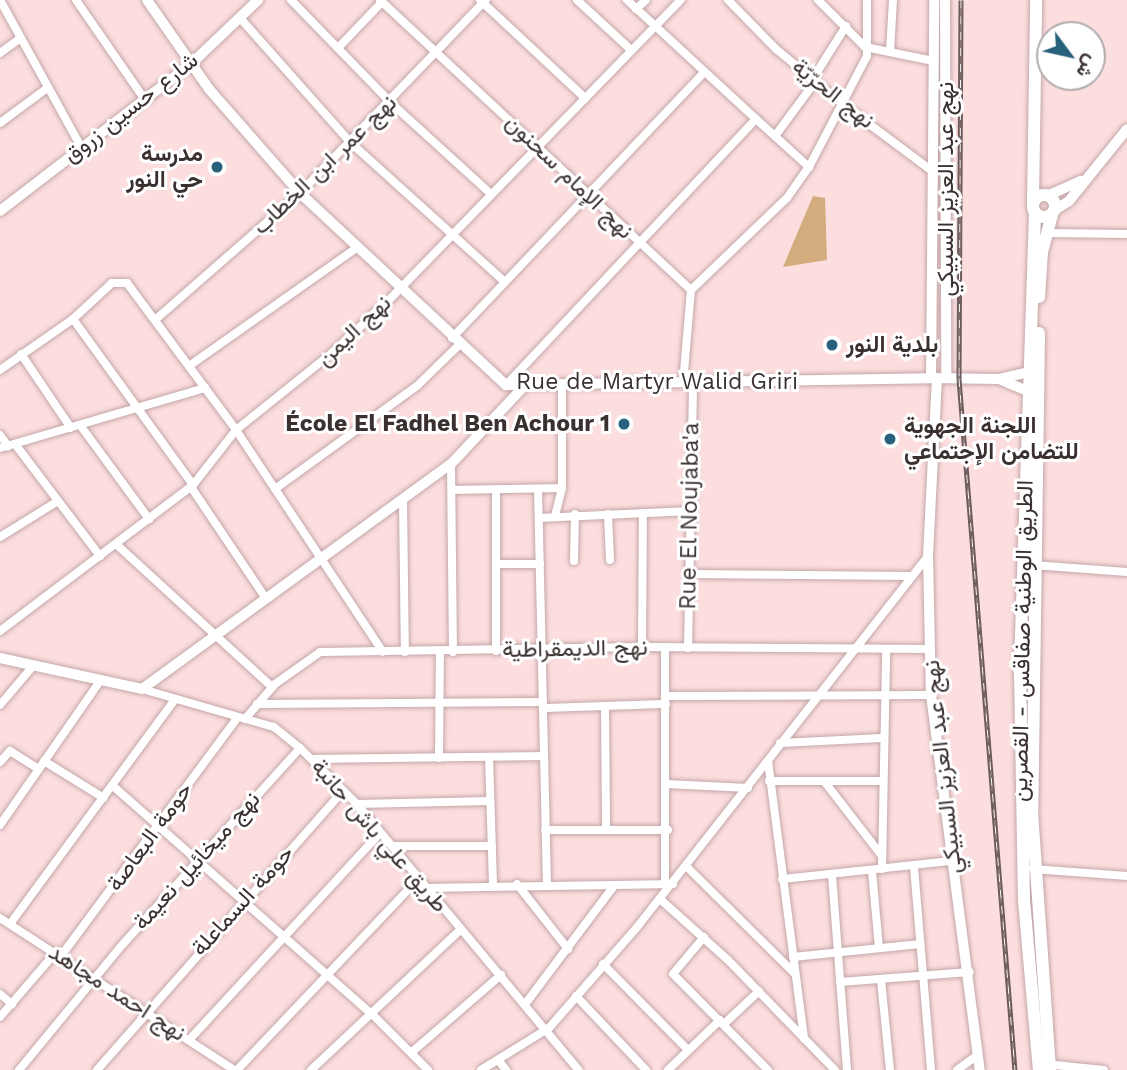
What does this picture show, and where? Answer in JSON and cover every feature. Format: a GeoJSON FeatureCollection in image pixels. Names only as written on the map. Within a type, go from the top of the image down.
{"type":"FeatureCollection","features":[{"type":"Feature","properties":{"kind":"main road","name":"الطريق الوطنية صفاقس - القصرين"},"geometry":{"type":"LineString","coordinates":[[1036,0],[1027,813],[1044,1067]]}},
{"type":"Feature","properties":{"kind":"main road"},"geometry":{"type":"LineString","coordinates":[[1083,179],[1047,195],[1034,207],[1045,217],[1069,201],[1083,179],[1127,129]]}},
{"type":"Feature","properties":{"kind":"main road","name":"الطريق الوطنية صفاقس - القصرين"},"geometry":{"type":"LineString","coordinates":[[1033,371],[1046,233],[1053,213],[1034,169]]}},
{"type":"Feature","properties":{"kind":"street"},"geometry":{"type":"LineString","coordinates":[[0,0],[18,40],[81,147]]}},
{"type":"Feature","properties":{"kind":"street"},"geometry":{"type":"LineString","coordinates":[[76,0],[145,100]]}},
{"type":"Feature","properties":{"kind":"street","name":"Rue de Martyr Walid Griri"},"geometry":{"type":"LineString","coordinates":[[147,0],[191,64],[300,193],[399,289],[506,385],[938,378],[999,379],[1033,393]]}},
{"type":"Feature","properties":{"kind":"street","name":"شارع حسين زروق"},"geometry":{"type":"LineString","coordinates":[[0,211],[191,64],[258,0]]}},
{"type":"Feature","properties":{"kind":"street"},"geometry":{"type":"LineString","coordinates":[[291,0],[391,103],[491,194]]}},
{"type":"Feature","properties":{"kind":"street"},"geometry":{"type":"LineString","coordinates":[[577,0],[631,50]]}},
{"type":"Feature","properties":{"kind":"street"},"geometry":{"type":"LineString","coordinates":[[627,0],[809,167]]}},
{"type":"Feature","properties":{"kind":"street"},"geometry":{"type":"LineString","coordinates":[[636,9],[646,0]]}},
{"type":"Feature","properties":{"kind":"street","name":"نهج اليمن"},"geometry":{"type":"LineString","coordinates":[[0,631],[192,486],[236,430],[333,352],[399,289],[681,0]]}},
{"type":"Feature","properties":{"kind":"street","name":"نهج الحرّيّة"},"geometry":{"type":"LineString","coordinates":[[728,0],[814,81],[931,170]]}},
{"type":"Feature","properties":{"kind":"street"},"geometry":{"type":"LineString","coordinates":[[818,0],[865,47],[934,61]]}},
{"type":"Feature","properties":{"kind":"street"},"geometry":{"type":"LineString","coordinates":[[688,383],[691,290],[787,198],[809,167],[845,106],[867,57],[867,0]]}},
{"type":"Feature","properties":{"kind":"street"},"geometry":{"type":"LineString","coordinates":[[890,52],[893,0]]}},
{"type":"Feature","properties":{"kind":"street","name":"نهج عبد العزيز السبيكي"},"geometry":{"type":"LineString","coordinates":[[934,0],[931,170],[938,378]]}},
{"type":"Feature","properties":{"kind":"street","name":"نهج عبد العزيز السبيكي"},"geometry":{"type":"LineString","coordinates":[[945,0],[948,171],[928,556],[931,695],[950,860],[970,972],[980,1070]]}},
{"type":"Feature","properties":{"kind":"street"},"geometry":{"type":"LineString","coordinates":[[338,48],[381,1]]}},
{"type":"Feature","properties":{"kind":"street","name":"نهج الإمام سحنون"},"geometry":{"type":"LineString","coordinates":[[381,1],[587,196],[691,290]]}},
{"type":"Feature","properties":{"kind":"street"},"geometry":{"type":"LineString","coordinates":[[483,1],[584,98]]}},
{"type":"Feature","properties":{"kind":"street","name":"نهج عمر ابن الخطاب"},"geometry":{"type":"LineString","coordinates":[[155,320],[300,193],[391,103],[483,1]]}},
{"type":"Feature","properties":{"kind":"street"},"geometry":{"type":"LineString","coordinates":[[240,18],[351,143],[505,282]]}},
{"type":"Feature","properties":{"kind":"street"},"geometry":{"type":"LineString","coordinates":[[775,136],[814,81],[846,26]]}},
{"type":"Feature","properties":{"kind":"street"},"geometry":{"type":"LineString","coordinates":[[0,53],[18,40]]}},
{"type":"Feature","properties":{"kind":"street"},"geometry":{"type":"LineString","coordinates":[[275,489],[418,385],[505,282],[704,72]]}},
{"type":"Feature","properties":{"kind":"street"},"geometry":{"type":"LineString","coordinates":[[0,123],[46,89]]}},
{"type":"Feature","properties":{"kind":"street"},"geometry":{"type":"LineString","coordinates":[[506,385],[641,245],[756,119]]}},
{"type":"Feature","properties":{"kind":"street"},"geometry":{"type":"LineString","coordinates":[[931,170],[948,171]]}},
{"type":"Feature","properties":{"kind":"street"},"geometry":{"type":"LineString","coordinates":[[1046,233],[1127,234]]}},
{"type":"Feature","properties":{"kind":"street"},"geometry":{"type":"LineString","coordinates":[[189,366],[356,248]]}},
{"type":"Feature","properties":{"kind":"street"},"geometry":{"type":"LineString","coordinates":[[0,370],[73,319],[119,281],[133,288],[236,430],[383,652]]}},
{"type":"Feature","properties":{"kind":"street"},"geometry":{"type":"LineString","coordinates":[[73,319],[142,410],[265,597]]}},
{"type":"Feature","properties":{"kind":"street"},"geometry":{"type":"LineString","coordinates":[[21,354],[149,519]]}},
{"type":"Feature","properties":{"kind":"street"},"geometry":{"type":"LineString","coordinates":[[999,379],[1033,371]]}},
{"type":"Feature","properties":{"kind":"street"},"geometry":{"type":"LineString","coordinates":[[555,516],[562,488],[562,383]]}},
{"type":"Feature","properties":{"kind":"street","name":"Rue El Noujaba'a"},"geometry":{"type":"LineString","coordinates":[[688,383],[691,512],[688,648]]}},
{"type":"Feature","properties":{"kind":"street"},"geometry":{"type":"LineString","coordinates":[[142,690],[214,633],[450,464],[526,384]]}},
{"type":"Feature","properties":{"kind":"street"},"geometry":{"type":"LineString","coordinates":[[8,446],[142,410],[205,388]]}},
{"type":"Feature","properties":{"kind":"street"},"geometry":{"type":"LineString","coordinates":[[0,435],[58,501],[100,556]]}},
{"type":"Feature","properties":{"kind":"street"},"geometry":{"type":"LineString","coordinates":[[450,464],[453,652]]}},
{"type":"Feature","properties":{"kind":"street"},"geometry":{"type":"LineString","coordinates":[[452,490],[562,488]]}},
{"type":"Feature","properties":{"kind":"street"},"geometry":{"type":"LineString","coordinates":[[538,489],[547,883]]}},
{"type":"Feature","properties":{"kind":"street"},"geometry":{"type":"LineString","coordinates":[[496,490],[496,651]]}},
{"type":"Feature","properties":{"kind":"street"},"geometry":{"type":"LineString","coordinates":[[403,499],[405,652]]}},
{"type":"Feature","properties":{"kind":"street"},"geometry":{"type":"LineString","coordinates":[[0,537],[58,501]]}},
{"type":"Feature","properties":{"kind":"street"},"geometry":{"type":"LineString","coordinates":[[539,518],[575,514],[691,512]]}},
{"type":"Feature","properties":{"kind":"street"},"geometry":{"type":"LineString","coordinates":[[642,647],[643,513]]}},
{"type":"Feature","properties":{"kind":"street"},"geometry":{"type":"LineString","coordinates":[[574,561],[575,514]]}},
{"type":"Feature","properties":{"kind":"street"},"geometry":{"type":"LineString","coordinates":[[608,514],[610,560]]}},
{"type":"Feature","properties":{"kind":"street"},"geometry":{"type":"LineString","coordinates":[[116,544],[272,687]]}},
{"type":"Feature","properties":{"kind":"street"},"geometry":{"type":"LineString","coordinates":[[481,1070],[549,1028],[660,899],[669,884],[687,867],[815,697],[928,556]]}},
{"type":"Feature","properties":{"kind":"street"},"geometry":{"type":"LineString","coordinates":[[496,564],[540,564]]}},
{"type":"Feature","properties":{"kind":"street"},"geometry":{"type":"LineString","coordinates":[[1030,564],[1127,572]]}},
{"type":"Feature","properties":{"kind":"street"},"geometry":{"type":"LineString","coordinates":[[689,574],[911,576]]}},
{"type":"Feature","properties":{"kind":"street","name":"نهج الديمقراطية"},"geometry":{"type":"LineString","coordinates":[[241,718],[272,687],[320,652],[642,647],[886,651],[931,649]]}},
{"type":"Feature","properties":{"kind":"street"},"geometry":{"type":"LineString","coordinates":[[665,648],[669,884]]}},
{"type":"Feature","properties":{"kind":"street"},"geometry":{"type":"LineString","coordinates":[[882,869],[886,651]]}},
{"type":"Feature","properties":{"kind":"street"},"geometry":{"type":"LineString","coordinates":[[439,758],[440,652]]}},
{"type":"Feature","properties":{"kind":"street","name":"طريق علي باش حانبة"},"geometry":{"type":"LineString","coordinates":[[0,658],[142,690],[274,727],[312,759],[357,804],[418,879],[549,1028],[579,1070]]}},
{"type":"Feature","properties":{"kind":"street"},"geometry":{"type":"LineString","coordinates":[[0,705],[33,666]]}},
{"type":"Feature","properties":{"kind":"street"},"geometry":{"type":"LineString","coordinates":[[0,825],[100,681]]}},
{"type":"Feature","properties":{"kind":"street"},"geometry":{"type":"LineString","coordinates":[[257,704],[605,706],[666,700],[931,695]]}},
{"type":"Feature","properties":{"kind":"street"},"geometry":{"type":"LineString","coordinates":[[10,924],[175,699]]}},
{"type":"Feature","properties":{"kind":"street"},"geometry":{"type":"LineString","coordinates":[[605,706],[606,830]]}},
{"type":"Feature","properties":{"kind":"street","name":"حومة البعاصة"},"geometry":{"type":"LineString","coordinates":[[0,1017],[58,954],[241,718]]}},
{"type":"Feature","properties":{"kind":"street"},"geometry":{"type":"LineString","coordinates":[[780,743],[883,738]]}},
{"type":"Feature","properties":{"kind":"street","name":"نهج ميخائيل نعيمة"},"geometry":{"type":"LineString","coordinates":[[19,1070],[197,861],[300,748]]}},
{"type":"Feature","properties":{"kind":"street"},"geometry":{"type":"LineString","coordinates":[[0,762],[10,751],[39,769]]}},
{"type":"Feature","properties":{"kind":"street"},"geometry":{"type":"LineString","coordinates":[[312,759],[544,756]]}},
{"type":"Feature","properties":{"kind":"street"},"geometry":{"type":"LineString","coordinates":[[489,757],[493,885]]}},
{"type":"Feature","properties":{"kind":"street"},"geometry":{"type":"LineString","coordinates":[[44,761],[104,798]]}},
{"type":"Feature","properties":{"kind":"street"},"geometry":{"type":"LineString","coordinates":[[768,761],[804,1039]]}},
{"type":"Feature","properties":{"kind":"street"},"geometry":{"type":"LineString","coordinates":[[769,781],[882,781]]}},
{"type":"Feature","properties":{"kind":"street"},"geometry":{"type":"LineString","coordinates":[[824,781],[882,856]]}},
{"type":"Feature","properties":{"kind":"street"},"geometry":{"type":"LineString","coordinates":[[666,785],[748,788]]}},
{"type":"Feature","properties":{"kind":"street"},"geometry":{"type":"LineString","coordinates":[[113,786],[372,1014],[428,1070]]}},
{"type":"Feature","properties":{"kind":"street","name":"حومة السماعلة"},"geometry":{"type":"LineString","coordinates":[[97,1070],[145,1011],[343,791]]}},
{"type":"Feature","properties":{"kind":"street"},"geometry":{"type":"LineString","coordinates":[[357,804],[490,801]]}},
{"type":"Feature","properties":{"kind":"street"},"geometry":{"type":"LineString","coordinates":[[545,830],[668,830]]}},
{"type":"Feature","properties":{"kind":"street"},"geometry":{"type":"LineString","coordinates":[[189,1041],[380,833]]}},
{"type":"Feature","properties":{"kind":"street"},"geometry":{"type":"LineString","coordinates":[[392,846],[492,846]]}},
{"type":"Feature","properties":{"kind":"street"},"geometry":{"type":"LineString","coordinates":[[782,879],[914,867],[950,860]]}},
{"type":"Feature","properties":{"kind":"street"},"geometry":{"type":"LineString","coordinates":[[687,867],[795,974]]}},
{"type":"Feature","properties":{"kind":"street"},"geometry":{"type":"LineString","coordinates":[[914,867],[930,1070]]}},
{"type":"Feature","properties":{"kind":"street"},"geometry":{"type":"LineString","coordinates":[[1029,870],[1127,876]]}},
{"type":"Feature","properties":{"kind":"street"},"geometry":{"type":"LineString","coordinates":[[872,871],[879,948]]}},
{"type":"Feature","properties":{"kind":"street"},"geometry":{"type":"LineString","coordinates":[[832,875],[847,1070]]}},
{"type":"Feature","properties":{"kind":"street"},"geometry":{"type":"LineString","coordinates":[[235,1070],[418,879]]}},
{"type":"Feature","properties":{"kind":"street"},"geometry":{"type":"LineString","coordinates":[[426,888],[547,883],[614,886],[669,884]]}},
{"type":"Feature","properties":{"kind":"street"},"geometry":{"type":"LineString","coordinates":[[517,884],[568,948]]}},
{"type":"Feature","properties":{"kind":"street"},"geometry":{"type":"LineString","coordinates":[[526,1003],[614,886]]}},
{"type":"Feature","properties":{"kind":"street"},"geometry":{"type":"LineString","coordinates":[[660,899],[704,937],[759,991],[833,1069]]}},
{"type":"Feature","properties":{"kind":"street","name":"نهج احمد مجاهد"},"geometry":{"type":"LineString","coordinates":[[0,918],[98,978],[235,1070]]}},
{"type":"Feature","properties":{"kind":"street"},"geometry":{"type":"LineString","coordinates":[[312,1070],[461,929]]}},
{"type":"Feature","properties":{"kind":"street"},"geometry":{"type":"LineString","coordinates":[[704,937],[673,971],[768,1070]]}},
{"type":"Feature","properties":{"kind":"street"},"geometry":{"type":"LineString","coordinates":[[793,957],[920,944]]}},
{"type":"Feature","properties":{"kind":"street"},"geometry":{"type":"LineString","coordinates":[[603,964],[688,1050]]}},
{"type":"Feature","properties":{"kind":"street"},"geometry":{"type":"LineString","coordinates":[[840,982],[970,972]]}},
{"type":"Feature","properties":{"kind":"street"},"geometry":{"type":"LineString","coordinates":[[412,1052],[501,975]]}},
{"type":"Feature","properties":{"kind":"street"},"geometry":{"type":"LineString","coordinates":[[881,980],[890,1070]]}},
{"type":"Feature","properties":{"kind":"street"},"geometry":{"type":"LineString","coordinates":[[668,1070],[759,991]]}},
{"type":"Feature","properties":{"kind":"street"},"geometry":{"type":"LineString","coordinates":[[0,994],[12,1004]]}},
{"type":"Feature","properties":{"kind":"street"},"geometry":{"type":"LineString","coordinates":[[576,996],[646,1070]]}},
{"type":"Feature","properties":{"kind":"street"},"geometry":{"type":"LineString","coordinates":[[957,1070],[978,1055]]}},
{"type":"Feature","properties":{"kind":"street"},"geometry":{"type":"LineString","coordinates":[[498,1060],[506,1070]]}},
{"type":"Feature","properties":{"kind":"street"},"geometry":{"type":"LineString","coordinates":[[1044,1067],[1104,1070]]}},
{"type":"Feature","properties":{"kind":"shaded area"},"geometry":{"type":"Polygon","coordinates":[[[813,196],[825,198],[827,260],[783,267],[813,196]]]}},
{"type":"Feature","properties":{"kind":"railway"},"geometry":{"type":"LineString","coordinates":[[961,0],[959,379],[1015,1070]]}},
{"type":"Feature","properties":{"kind":"place","name":"مدرسة حي النور"},"geometry":{"type":"Point","coordinates":[217,167]}},
{"type":"Feature","properties":{"kind":"place","name":"بلدية النور"},"geometry":{"type":"Point","coordinates":[832,345]}},
{"type":"Feature","properties":{"kind":"place","name":"École El Fadhel Ben Achour 1"},"geometry":{"type":"Point","coordinates":[624,424]}},
{"type":"Feature","properties":{"kind":"place","name":"اللجنة الجهوية للتضامن الإجتماعي"},"geometry":{"type":"Point","coordinates":[890,439]}}]}
